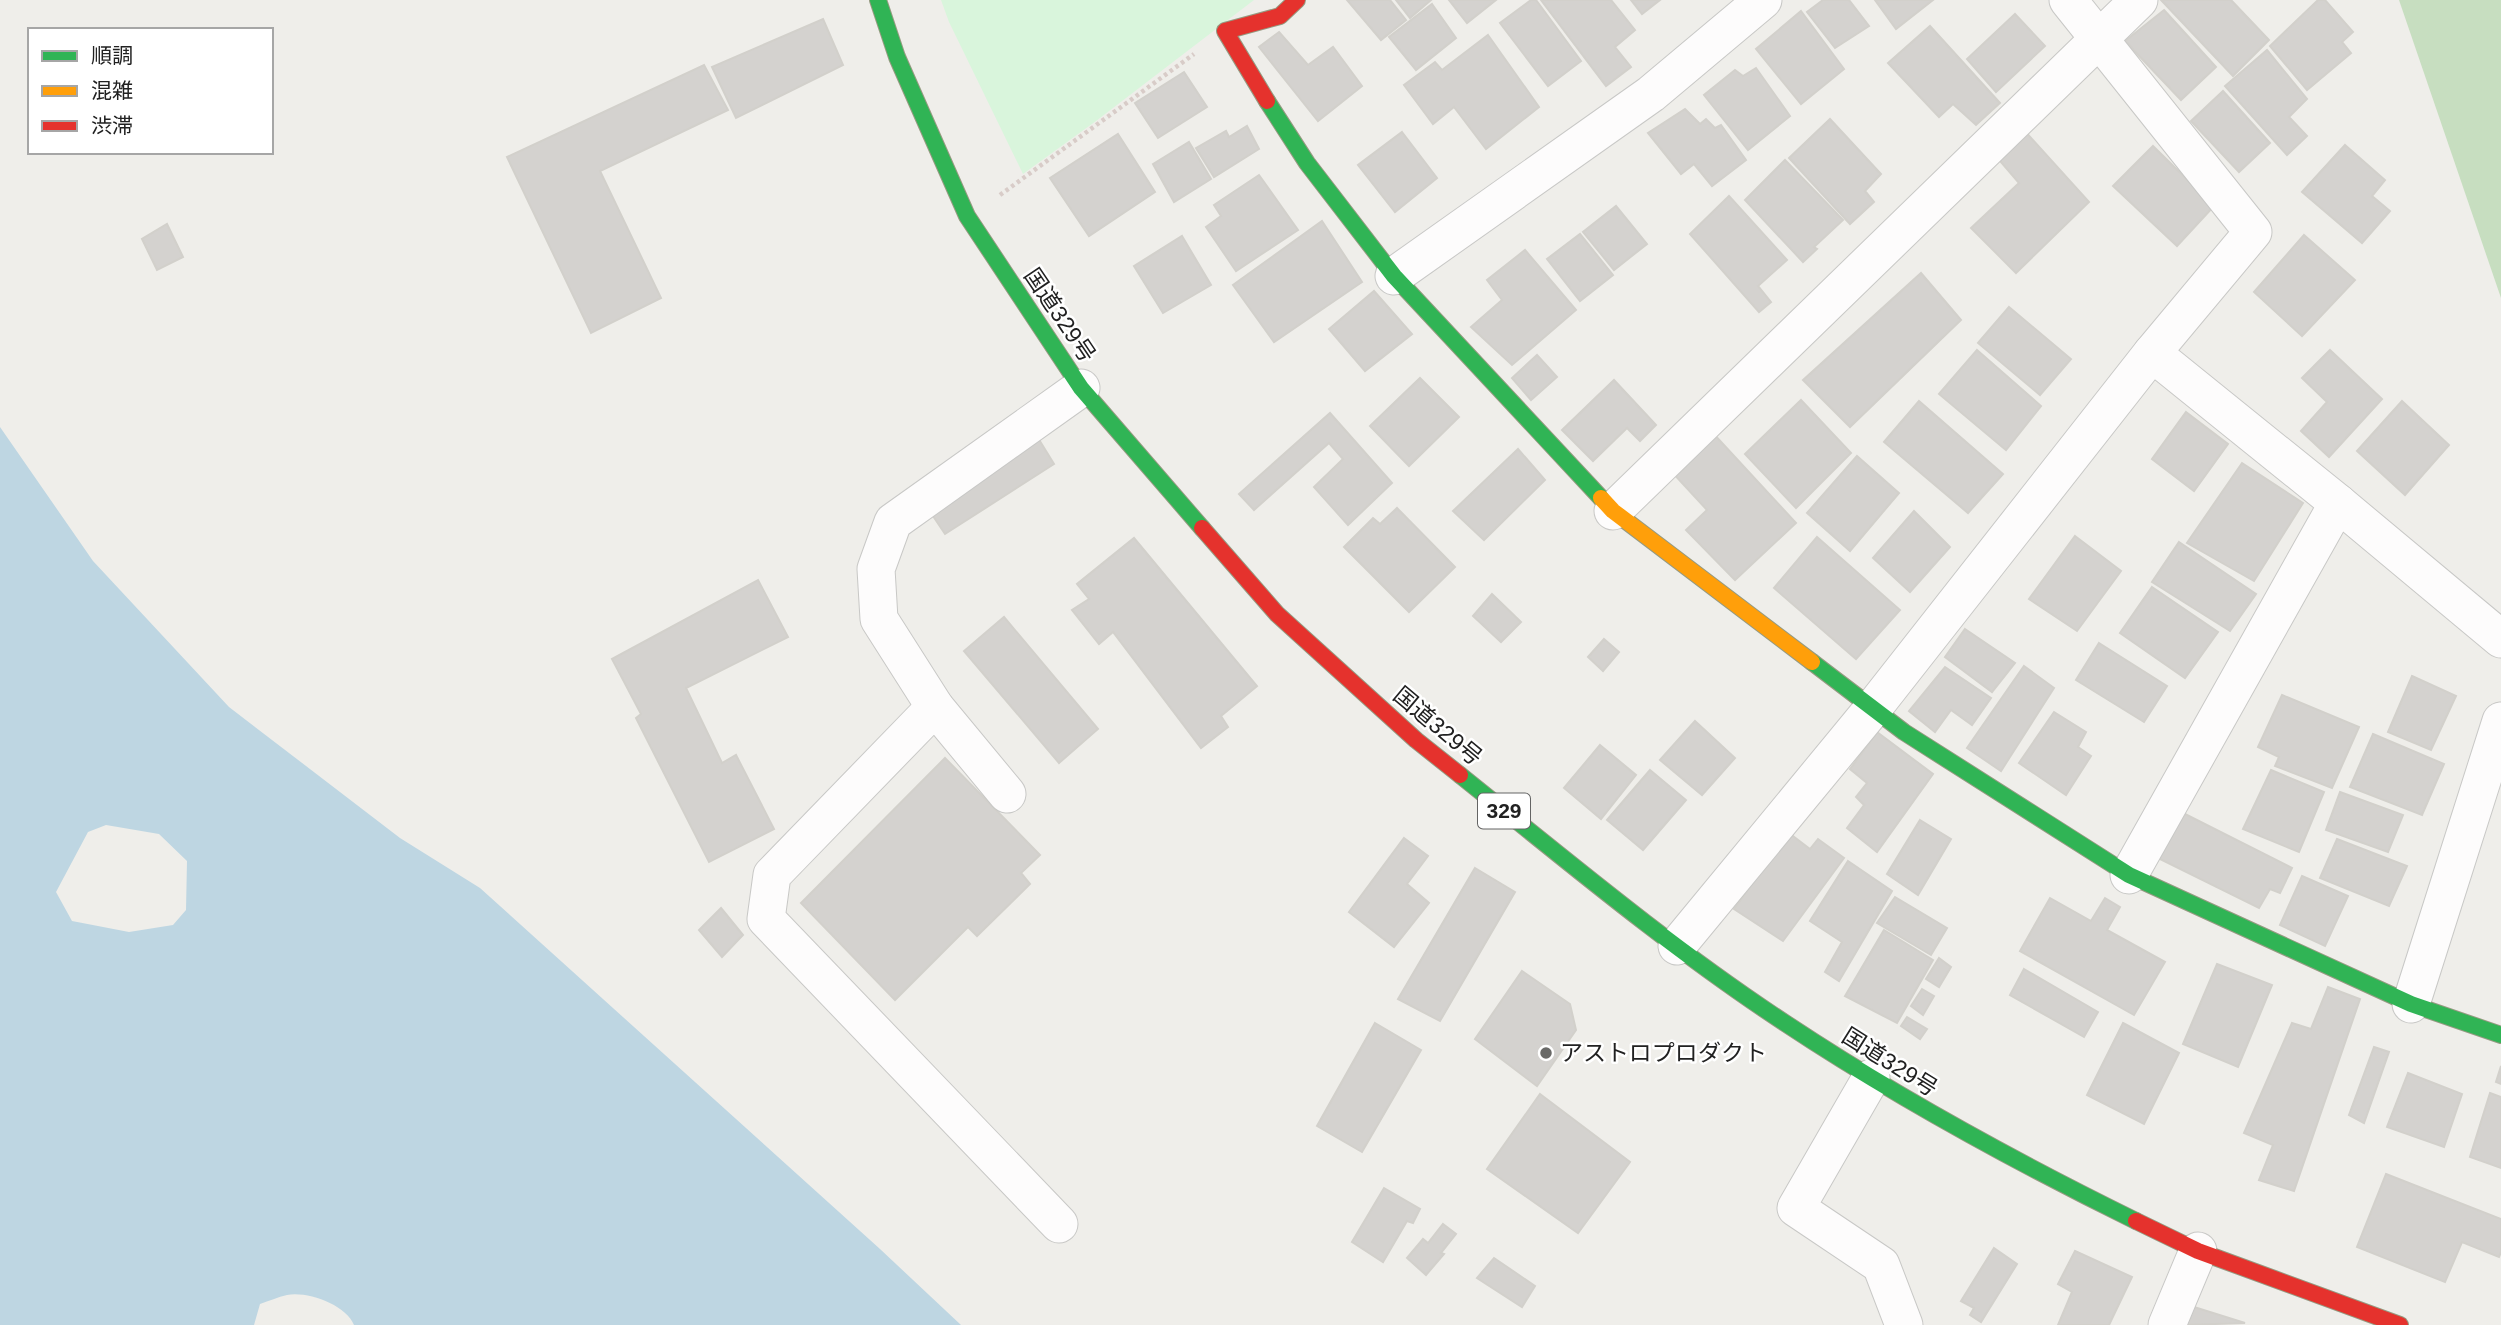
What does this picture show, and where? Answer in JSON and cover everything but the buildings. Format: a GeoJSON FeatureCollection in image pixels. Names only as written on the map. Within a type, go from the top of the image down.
{"type":"FeatureCollection","features":[{"type":"Feature","properties":{"kind":"main road","name":"国道329号"},"geometry":{"type":"LineString","coordinates":[[878,0],[897,57],[967,216],[1081,388],[1277,614],[1416,740],[1634,915],[1783,1022],[1912,1104],[2053,1180],[2198,1251],[2400,1325]]}},
{"type":"Feature","properties":{"kind":"main road"},"geometry":{"type":"LineString","coordinates":[[1297,0],[1280,16],[1225,31],[1255,83],[1307,163],[1394,276],[1613,511],[1904,732],[2129,875],[2411,1004],[2501,1035]]}},
{"type":"Feature","properties":{"kind":"street"},"geometry":{"type":"LineString","coordinates":[[1394,276],[1651,94],[1763,0]]}},
{"type":"Feature","properties":{"kind":"street"},"geometry":{"type":"LineString","coordinates":[[1677,946],[1874,708],[2152,353],[2253,232],[2068,0]]}},
{"type":"Feature","properties":{"kind":"street"},"geometry":{"type":"LineString","coordinates":[[1613,511],[2139,0]]}},
{"type":"Feature","properties":{"kind":"street"},"geometry":{"type":"LineString","coordinates":[[2152,353],[2501,639]]}},
{"type":"Feature","properties":{"kind":"street"},"geometry":{"type":"LineString","coordinates":[[1007,794],[935,707],[878,619],[876,569],[892,522],[1081,388]]}},
{"type":"Feature","properties":{"kind":"street"},"geometry":{"type":"LineString","coordinates":[[2129,875],[2338,503]]}},
{"type":"Feature","properties":{"kind":"street"},"geometry":{"type":"LineString","coordinates":[[935,707],[772,875],[766,919],[1059,1224]]}},
{"type":"Feature","properties":{"kind":"street"},"geometry":{"type":"LineString","coordinates":[[2411,1004],[2501,721]]}},
{"type":"Feature","properties":{"kind":"street"},"geometry":{"type":"LineString","coordinates":[[1871,1078],[1796,1208],[1881,1265],[1905,1325]]}},
{"type":"Feature","properties":{"kind":"street"},"geometry":{"type":"LineString","coordinates":[[2167,1325],[2198,1251]]}},
{"type":"Feature","properties":{"kind":"path"},"geometry":{"type":"LineString","coordinates":[[967,216],[1083,137],[1225,31]]}},
{"type":"Feature","properties":{"kind":"green space"},"geometry":{"type":"Polygon","coordinates":[[[941,0],[1254,0],[1023,174],[949,22],[941,0]]]}},
{"type":"Feature","properties":{"kind":"green space"},"geometry":{"type":"Polygon","coordinates":[[[2399,0],[2501,0],[2501,298],[2399,0]]]}},
{"type":"Feature","properties":{"kind":"water"},"geometry":{"type":"Polygon","coordinates":[[[0,427],[93,561],[229,707],[400,838],[480,888],[961,1325],[354,1325],[343,1311],[335,1306],[315,1297],[296,1294],[260,1304],[254,1325],[0,1325],[0,427]],[[106,825],[88,832],[56,892],[72,921],[129,932],[173,925],[186,910],[187,861],[159,834],[106,825]]]}},
{"type":"Feature","properties":{"kind":"traffic: fast"},"geometry":{"type":"LineString","coordinates":[[878,0],[897,57],[967,216],[1081,388],[1202,528]]}},
{"type":"Feature","properties":{"kind":"traffic: fast"},"geometry":{"type":"LineString","coordinates":[[1267,101],[1307,163],[1394,276],[1601,498]]}},
{"type":"Feature","properties":{"kind":"traffic: fast"},"geometry":{"type":"LineString","coordinates":[[1812,662],[1904,732],[2129,875],[2411,1004],[2501,1035]]}},
{"type":"Feature","properties":{"kind":"traffic: fast"},"geometry":{"type":"LineString","coordinates":[[1460,775],[1660,934],[1785,1023],[1957,1128],[2136,1221]]}},
{"type":"Feature","properties":{"kind":"traffic: slow"},"geometry":{"type":"LineString","coordinates":[[1601,498],[1613,511],[1812,662]]}},
{"type":"Feature","properties":{"kind":"traffic: jam"},"geometry":{"type":"LineString","coordinates":[[1267,101],[1225,31],[1280,16],[1297,0]]}},
{"type":"Feature","properties":{"kind":"traffic: jam"},"geometry":{"type":"LineString","coordinates":[[1202,528],[1277,614],[1416,740],[1460,775]]}},
{"type":"Feature","properties":{"kind":"traffic: jam"},"geometry":{"type":"LineString","coordinates":[[2136,1221],[2198,1251],[2400,1325]]}},
{"type":"Feature","properties":{"kind":"place","name":"アストロプロダクト"},"geometry":{"type":"Point","coordinates":[1546,1053]}}]}
